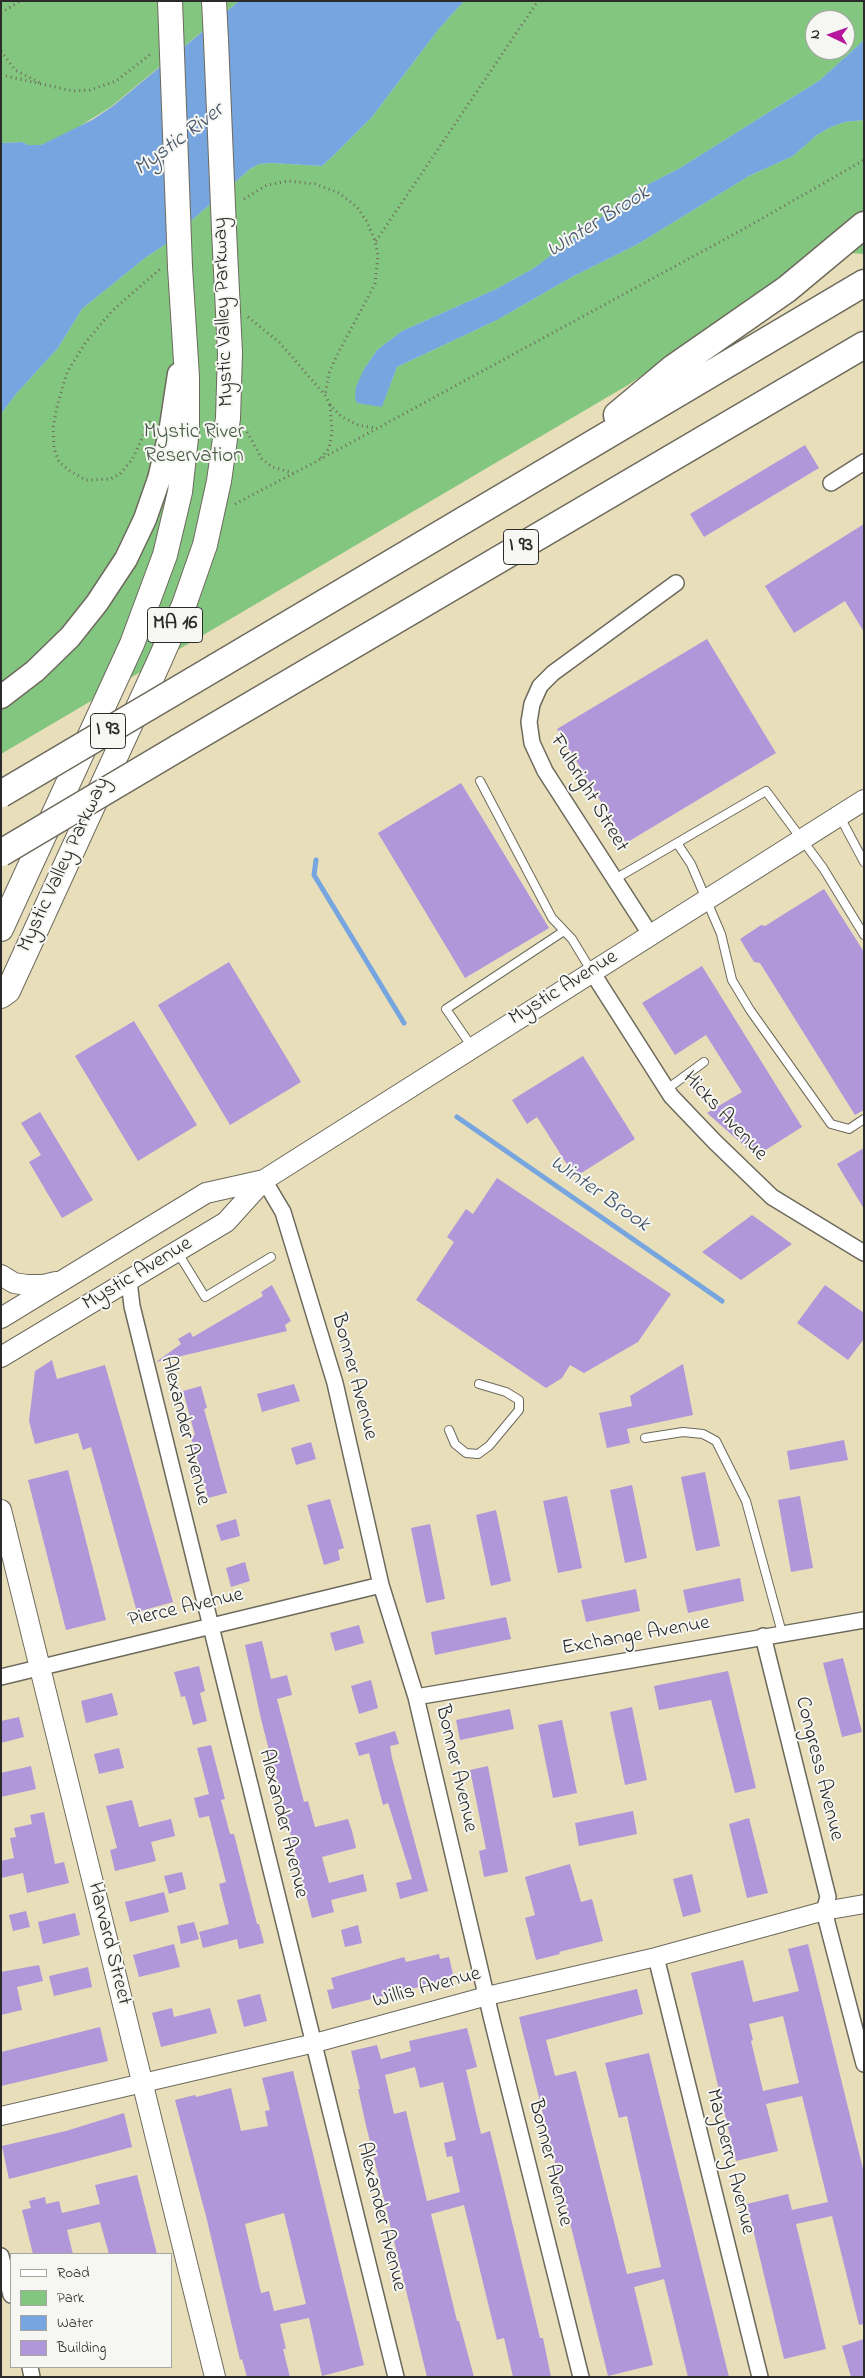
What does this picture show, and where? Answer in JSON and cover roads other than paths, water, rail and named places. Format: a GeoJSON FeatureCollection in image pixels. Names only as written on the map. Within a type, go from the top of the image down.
{"type":"FeatureCollection","features":[{"type":"Feature","properties":{"kind":"highway","name":"Mystic Valley Parkway"},"geometry":{"type":"LineString","coordinates":[[170,1],[180,267]]}},
{"type":"Feature","properties":{"kind":"highway","name":"Mystic Valley Parkway"},"geometry":{"type":"LineString","coordinates":[[3,997],[184,605],[205,545],[213,513],[224,450],[230,385],[214,1]]}},
{"type":"Feature","properties":{"kind":"highway"},"geometry":{"type":"LineString","coordinates":[[562,462],[672,368],[787,288],[864,225]]}},
{"type":"Feature","properties":{"kind":"highway"},"geometry":{"type":"LineString","coordinates":[[1,929],[132,644],[165,555],[180,492],[187,429],[187,377],[180,267]]}},
{"type":"Feature","properties":{"kind":"highway","name":"I 93"},"geometry":{"type":"LineString","coordinates":[[1,794],[864,283]]}},
{"type":"Feature","properties":{"kind":"highway","name":"I 93"},"geometry":{"type":"LineString","coordinates":[[1,853],[864,345]]}},
{"type":"Feature","properties":{"kind":"main road","name":"Mystic Valley Parkway"},"geometry":{"type":"LineString","coordinates":[[1,697],[48,660],[88,615],[119,571],[148,512],[165,459],[176,395],[181,350],[180,267]]}},
{"type":"Feature","properties":{"kind":"main road","name":"Mystic Avenue"},"geometry":{"type":"LineString","coordinates":[[1,1357],[226,1222],[264,1180],[704,899],[864,800]]}},
{"type":"Feature","properties":{"kind":"main road","name":"Mystic Avenue"},"geometry":{"type":"LineString","coordinates":[[1,1318],[206,1193],[264,1180]]}},
{"type":"Feature","properties":{"kind":"main road"},"geometry":{"type":"LineString","coordinates":[[1,1275],[14,1283],[27,1285],[43,1285],[63,1280]]}},
{"type":"Feature","properties":{"kind":"main road","name":"Harvard Street"},"geometry":{"type":"LineString","coordinates":[[1,1510],[216,2377]]}},
{"type":"Feature","properties":{"kind":"street"},"geometry":{"type":"LineString","coordinates":[[831,484],[864,462]]}},
{"type":"Feature","properties":{"kind":"street","name":"Fulbright Street"},"geometry":{"type":"LineString","coordinates":[[650,934],[562,799],[532,743],[529,722],[532,704],[540,686],[552,673],[676,583]]}},
{"type":"Feature","properties":{"kind":"street","name":"Hicks Avenue"},"geometry":{"type":"LineString","coordinates":[[592,972],[667,1089],[715,1142],[772,1198],[864,1253]]}},
{"type":"Feature","properties":{"kind":"street","name":"Bonner Avenue"},"geometry":{"type":"LineString","coordinates":[[264,1180],[283,1212],[335,1383],[381,1585],[416,1697],[487,1996],[581,2377]]}},
{"type":"Feature","properties":{"kind":"street","name":"Alexander Avenue"},"geometry":{"type":"LineString","coordinates":[[130,1281],[132,1306],[396,2377]]}},
{"type":"Feature","properties":{"kind":"street","name":"Pierce Avenue"},"geometry":{"type":"LineString","coordinates":[[1,1677],[381,1585]]}},
{"type":"Feature","properties":{"kind":"street","name":"Exchange Avenue"},"geometry":{"type":"LineString","coordinates":[[416,1697],[864,1620]]}},
{"type":"Feature","properties":{"kind":"street","name":"Congress Avenue"},"geometry":{"type":"LineString","coordinates":[[763,1636],[828,1897],[824,1911],[864,2064]]}},
{"type":"Feature","properties":{"kind":"street","name":"Willis Avenue"},"geometry":{"type":"LineString","coordinates":[[1,2116],[315,2043],[487,1996],[656,1957],[824,1911],[864,1904]]}},
{"type":"Feature","properties":{"kind":"street","name":"Mayberry Avenue"},"geometry":{"type":"LineString","coordinates":[[656,1957],[760,2377]]}},
{"type":"Feature","properties":{"kind":"street"},"geometry":{"type":"LineString","coordinates":[[1,2256],[10,2290]]}},
{"type":"Feature","properties":{"kind":"lane"},"geometry":{"type":"LineString","coordinates":[[480,781],[552,918],[572,939],[592,972]]}},
{"type":"Feature","properties":{"kind":"lane"},"geometry":{"type":"LineString","coordinates":[[615,879],[766,791],[802,839],[864,935]]}},
{"type":"Feature","properties":{"kind":"lane"},"geometry":{"type":"LineString","coordinates":[[839,815],[864,862]]}},
{"type":"Feature","properties":{"kind":"lane"},"geometry":{"type":"LineString","coordinates":[[677,843],[691,864],[720,934],[732,980],[750,1010],[831,1124],[849,1128],[864,1119]]}},
{"type":"Feature","properties":{"kind":"lane"},"geometry":{"type":"LineString","coordinates":[[472,1047],[446,1009],[564,931]]}},
{"type":"Feature","properties":{"kind":"lane"},"geometry":{"type":"LineString","coordinates":[[667,1089],[704,1062]]}},
{"type":"Feature","properties":{"kind":"lane"},"geometry":{"type":"LineString","coordinates":[[177,1251],[205,1296],[271,1257]]}},
{"type":"Feature","properties":{"kind":"lane"},"geometry":{"type":"LineString","coordinates":[[449,1430],[455,1444],[466,1453],[478,1454],[488,1446],[519,1410],[518,1400],[506,1392],[479,1384]]}},
{"type":"Feature","properties":{"kind":"lane"},"geometry":{"type":"LineString","coordinates":[[646,1438],[683,1432],[702,1434],[716,1441],[746,1501],[782,1633]]}},
{"type":"Feature","properties":{"kind":"water","name":"Mystic River"},"geometry":{"type":"Polygon","coordinates":[[[239,1],[464,1],[438,30],[372,117],[322,166],[271,163],[259,164],[250,169],[163,246],[145,258],[82,309],[58,348],[16,394],[1,414],[1,143],[22,142],[28,145],[41,145],[92,120],[113,106],[239,1]]]}},
{"type":"Feature","properties":{"kind":"water"},"geometry":{"type":"Polygon","coordinates":[[[864,40],[864,120],[845,122],[831,127],[817,135],[793,156],[749,176],[638,244],[572,277],[497,320],[397,367],[382,407],[357,403],[355,398],[356,387],[364,369],[377,350],[402,331],[496,289],[534,268],[639,189],[680,168],[820,80],[842,60],[855,60],[855,48],[864,40]]]}},
{"type":"Feature","properties":{"kind":"waterway","name":"Winter Brook"},"geometry":{"type":"LineString","coordinates":[[316,860],[314,875],[404,1023]]}},
{"type":"Feature","properties":{"kind":"waterway","name":"Winter Brook"},"geometry":{"type":"LineString","coordinates":[[457,1117],[722,1301]]}},
{"type":"Feature","properties":{"kind":"park label","name":"Mystic River Reservation"},"geometry":{"type":"Point","coordinates":[194,446]}}]}
